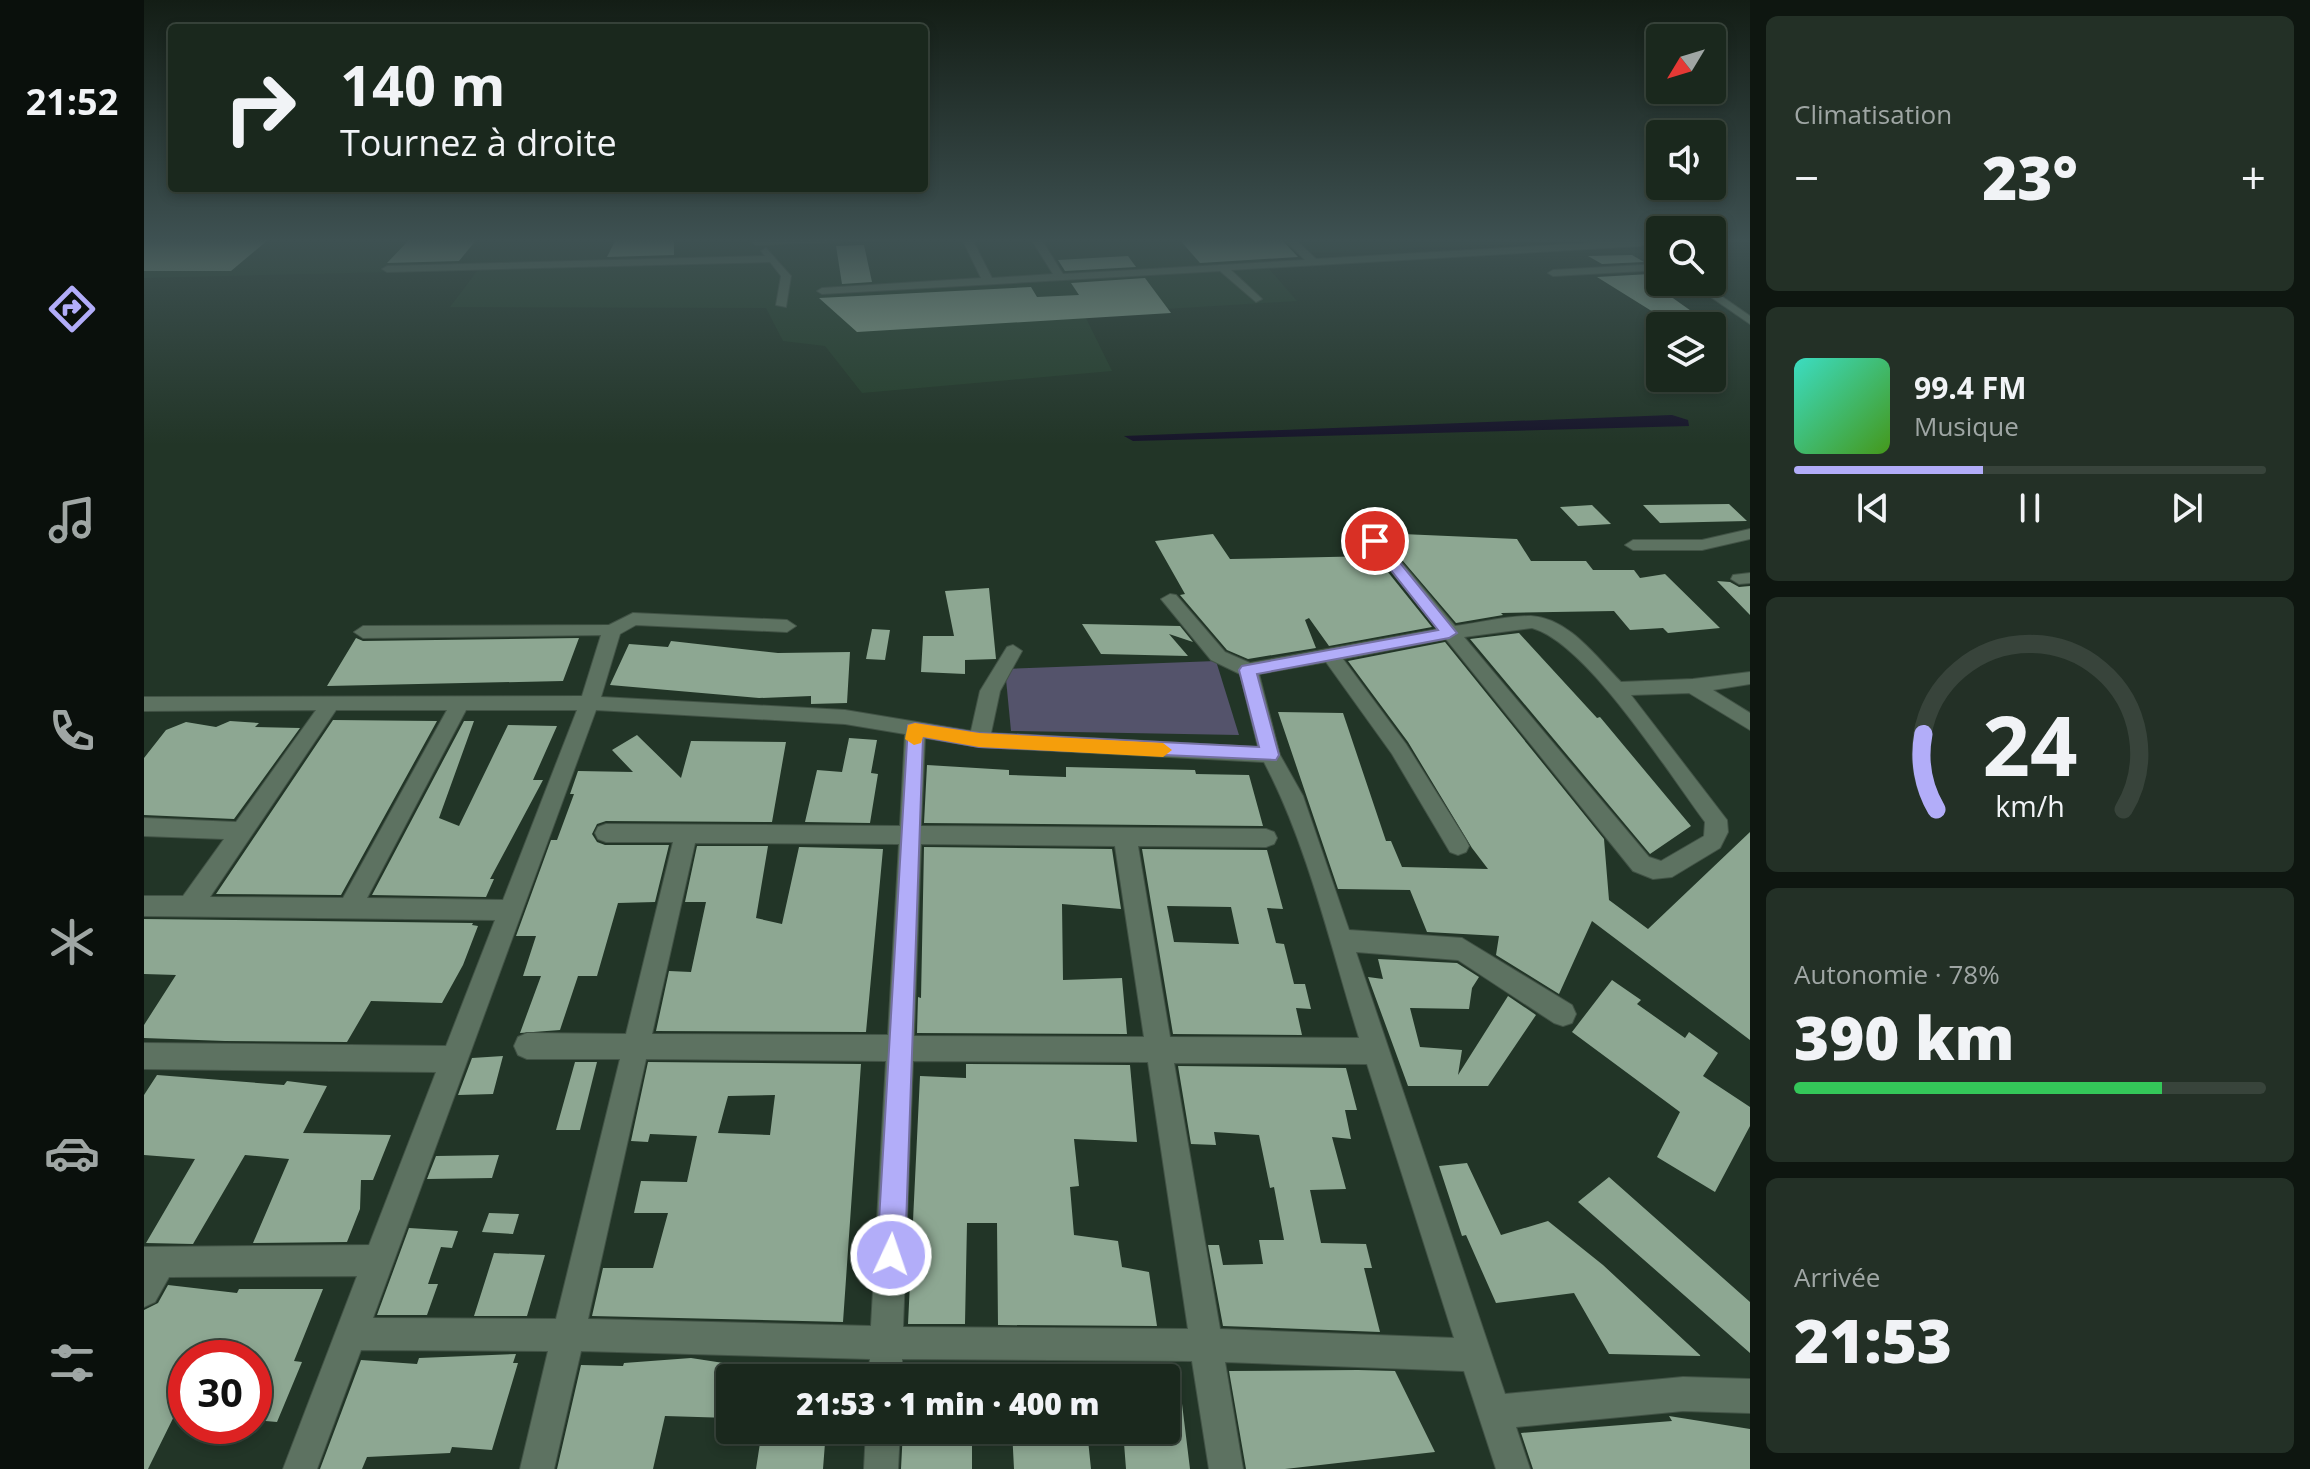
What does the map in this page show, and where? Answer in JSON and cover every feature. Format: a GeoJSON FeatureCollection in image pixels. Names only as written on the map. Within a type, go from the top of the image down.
{"type":"FeatureCollection","features":[{"type":"Feature","properties":{"kind":"street"},"geometry":{"type":"LineString","coordinates":[[1731,308],[1750,321]]}},
{"type":"Feature","properties":{"kind":"street"},"geometry":{"type":"LineString","coordinates":[[1633,545],[1702,545],[1750,534]]}},
{"type":"Feature","properties":{"kind":"street"},"geometry":{"type":"LineString","coordinates":[[1170,599],[1218,656],[1248,670],[1449,633],[1532,622],[1550,627],[1563,634],[1616,689],[1716,820],[1717,832],[1712,842],[1664,870],[1653,870],[1641,864],[1449,633],[1375,541]]}},
{"type":"Feature","properties":{"kind":"street"},"geometry":{"type":"LineString","coordinates":[[363,632],[610,632],[633,619],[787,626]]}},
{"type":"Feature","properties":{"kind":"street"},"geometry":{"type":"LineString","coordinates":[[300,1469],[589,703],[610,632]]}},
{"type":"Feature","properties":{"kind":"street"},"geometry":{"type":"LineString","coordinates":[[979,740],[990,691],[1013,651]]}},
{"type":"Feature","properties":{"kind":"street"},"geometry":{"type":"LineString","coordinates":[[1330,654],[1399,749],[1458,846]]}},
{"type":"Feature","properties":{"kind":"street"},"geometry":{"type":"LineString","coordinates":[[1248,670],[1270,755],[1292,796],[1513,1469]]}},
{"type":"Feature","properties":{"kind":"street"},"geometry":{"type":"LineString","coordinates":[[1616,689],[1693,686],[1750,678]]}},
{"type":"Feature","properties":{"kind":"street"},"geometry":{"type":"LineString","coordinates":[[1693,686],[1750,723]]}},
{"type":"Feature","properties":{"kind":"street"},"geometry":{"type":"LineString","coordinates":[[190,906],[332,702]]}},
{"type":"Feature","properties":{"kind":"street"},"geometry":{"type":"LineString","coordinates":[[350,908],[461,702]]}},
{"type":"Feature","properties":{"kind":"street"},"geometry":{"type":"LineString","coordinates":[[144,704],[589,703],[845,717],[979,740],[1270,755]]}},
{"type":"Feature","properties":{"kind":"street"},"geometry":{"type":"LineString","coordinates":[[886,1364],[915,729]]}},
{"type":"Feature","properties":{"kind":"street"},"geometry":{"type":"LineString","coordinates":[[145,829],[243,831]]}},
{"type":"Feature","properties":{"kind":"street"},"geometry":{"type":"LineString","coordinates":[[606,833],[1266,838]]}},
{"type":"Feature","properties":{"kind":"street"},"geometry":{"type":"LineString","coordinates":[[537,1469],[686,833]]}},
{"type":"Feature","properties":{"kind":"street"},"geometry":{"type":"LineString","coordinates":[[1125,837],[1226,1469]]}},
{"type":"Feature","properties":{"kind":"street"},"geometry":{"type":"LineString","coordinates":[[144,906],[511,910]]}},
{"type":"Feature","properties":{"kind":"street"},"geometry":{"type":"LineString","coordinates":[[1340,940],[1462,949],[1563,1014]]}},
{"type":"Feature","properties":{"kind":"street"},"geometry":{"type":"LineString","coordinates":[[527,1046],[1376,1051]]}},
{"type":"Feature","properties":{"kind":"street"},"geometry":{"type":"LineString","coordinates":[[144,1056],[455,1059]]}},
{"type":"Feature","properties":{"kind":"street"},"geometry":{"type":"LineString","coordinates":[[144,1291],[152,1262],[379,1260]]}},
{"type":"Feature","properties":{"kind":"street"},"geometry":{"type":"LineString","coordinates":[[351,1334],[1206,1345],[1476,1355]]}},
{"type":"Feature","properties":{"kind":"street"},"geometry":{"type":"LineString","coordinates":[[1494,1412],[1683,1394],[1750,1396]]}},
{"type":"Feature","properties":{"kind":"street"},"geometry":{"type":"LineString","coordinates":[[881,1469],[882,1444]]}},
{"type":"Feature","properties":{"kind":"shaded area"},"geometry":{"type":"Polygon","coordinates":[[[625,308],[1190,308],[1084,314],[1112,371],[862,393],[825,346],[783,341],[766,308],[625,308]]]}},
{"type":"Feature","properties":{"kind":"shaded area"},"geometry":{"type":"Polygon","coordinates":[[[1672,415],[1688,420],[1689,426],[1133,441],[1124,436],[1672,415]]]}},
{"type":"Feature","properties":{"kind":"shaded area"},"geometry":{"type":"Polygon","coordinates":[[[1216,661],[1239,735],[1011,731],[1005,669],[1216,661]]]}},
{"type":"Feature","properties":{"kind":"building"},"geometry":{"type":"Polygon","coordinates":[[[830,308],[1167,308],[1171,313],[857,332],[830,308]]]}},
{"type":"Feature","properties":{"kind":"building"},"geometry":{"type":"Polygon","coordinates":[[[1646,308],[1686,308],[1693,312],[1653,312],[1646,308]]]}},
{"type":"Feature","properties":{"kind":"building"},"geometry":{"type":"Polygon","coordinates":[[[1729,504],[1747,521],[1660,523],[1643,505],[1729,504]]]}},
{"type":"Feature","properties":{"kind":"building"},"geometry":{"type":"Polygon","coordinates":[[[1592,505],[1611,524],[1578,526],[1560,507],[1592,505]]]}},
{"type":"Feature","properties":{"kind":"building"},"geometry":{"type":"Polygon","coordinates":[[[1379,533],[1517,539],[1531,561],[1586,561],[1593,570],[1634,570],[1640,578],[1665,574],[1720,628],[1668,633],[1663,628],[1630,630],[1614,611],[1501,613],[1503,615],[1456,623],[1379,533]]]}},
{"type":"Feature","properties":{"kind":"building"},"geometry":{"type":"Polygon","coordinates":[[[1213,534],[1230,559],[1375,556],[1432,627],[1329,646],[1309,618],[1305,620],[1316,648],[1248,659],[1227,650],[1180,595],[1185,594],[1155,541],[1213,534]]]}},
{"type":"Feature","properties":{"kind":"building"},"geometry":{"type":"Polygon","coordinates":[[[1717,581],[1730,582],[1739,587],[1750,586],[1750,615],[1717,581]]]}},
{"type":"Feature","properties":{"kind":"building"},"geometry":{"type":"Polygon","coordinates":[[[989,588],[996,659],[965,660],[965,674],[921,672],[923,636],[954,636],[945,591],[989,588]]]}},
{"type":"Feature","properties":{"kind":"building"},"geometry":{"type":"Polygon","coordinates":[[[1082,624],[1180,626],[1193,642],[1169,634],[1188,656],[1101,654],[1082,624]]]}},
{"type":"Feature","properties":{"kind":"building"},"geometry":{"type":"Polygon","coordinates":[[[872,629],[890,630],[885,660],[866,659],[872,629]]]}},
{"type":"Feature","properties":{"kind":"building"},"geometry":{"type":"Polygon","coordinates":[[[1519,633],[1597,718],[1600,717],[1691,826],[1650,854],[1470,639],[1519,633]]]}},
{"type":"Feature","properties":{"kind":"building"},"geometry":{"type":"Polygon","coordinates":[[[356,638],[363,641],[579,638],[563,681],[327,686],[356,638]]]}},
{"type":"Feature","properties":{"kind":"building"},"geometry":{"type":"Polygon","coordinates":[[[671,641],[778,653],[850,652],[847,703],[811,704],[811,696],[759,698],[610,685],[629,644],[668,647],[671,641]]]}},
{"type":"Feature","properties":{"kind":"building"},"geometry":{"type":"Polygon","coordinates":[[[1445,642],[1604,839],[1609,900],[1648,929],[1750,832],[1750,1040],[1592,921],[1559,994],[1496,955],[1499,936],[1427,932],[1410,890],[1338,889],[1278,712],[1343,713],[1386,841],[1391,841],[1402,867],[1488,869],[1408,742],[1348,661],[1445,642]]]}},
{"type":"Feature","properties":{"kind":"building"},"geometry":{"type":"Polygon","coordinates":[[[333,720],[437,721],[341,895],[216,894],[333,720]]]}},
{"type":"Feature","properties":{"kind":"building"},"geometry":{"type":"Polygon","coordinates":[[[230,721],[259,723],[255,727],[300,728],[234,819],[144,815],[144,758],[166,730],[186,722],[216,727],[230,721]]]}},
{"type":"Feature","properties":{"kind":"building"},"geometry":{"type":"Polygon","coordinates":[[[464,721],[474,721],[439,818],[459,826],[508,725],[557,726],[533,780],[543,780],[490,879],[494,879],[486,897],[372,895],[464,721]]]}},
{"type":"Feature","properties":{"kind":"building"},"geometry":{"type":"Polygon","coordinates":[[[637,735],[681,778],[691,741],[786,742],[772,822],[606,821],[597,824],[592,834],[597,842],[605,845],[669,845],[655,902],[618,903],[597,976],[578,976],[560,1030],[520,1033],[541,976],[523,976],[536,936],[516,936],[551,840],[557,840],[574,794],[570,794],[578,771],[633,772],[612,750],[637,735]]]}},
{"type":"Feature","properties":{"kind":"building"},"geometry":{"type":"Polygon","coordinates":[[[849,738],[877,740],[871,773],[878,774],[870,823],[805,822],[817,770],[842,772],[849,738]]]}},
{"type":"Feature","properties":{"kind":"building"},"geometry":{"type":"Polygon","coordinates":[[[927,765],[1009,770],[1009,775],[1066,777],[1066,767],[1195,770],[1196,774],[1249,775],[1263,826],[924,823],[927,765]]]}},
{"type":"Feature","properties":{"kind":"building"},"geometry":{"type":"Polygon","coordinates":[[[697,846],[768,846],[756,918],[782,924],[799,847],[883,849],[866,1032],[656,1031],[669,971],[691,972],[706,902],[685,902],[697,846]]]}},
{"type":"Feature","properties":{"kind":"building"},"geometry":{"type":"Polygon","coordinates":[[[924,847],[1112,849],[1121,909],[1062,904],[1063,980],[1122,978],[1127,1034],[917,1033],[918,997],[921,998],[924,847]]]}},
{"type":"Feature","properties":{"kind":"building"},"geometry":{"type":"Polygon","coordinates":[[[1142,849],[1267,850],[1283,909],[1267,908],[1276,943],[1284,944],[1294,984],[1305,984],[1311,1009],[1296,1008],[1302,1035],[1173,1034],[1142,849]],[[1167,906],[1174,942],[1239,944],[1231,907],[1167,906]]]}},
{"type":"Feature","properties":{"kind":"building"},"geometry":{"type":"Polygon","coordinates":[[[144,919],[473,923],[478,926],[463,965],[442,1003],[371,1001],[347,1042],[225,1041],[144,1038],[144,1025],[176,975],[144,974],[144,919]]]}},
{"type":"Feature","properties":{"kind":"building"},"geometry":{"type":"Polygon","coordinates":[[[1378,959],[1457,963],[1479,977],[1472,988],[1469,1009],[1410,1008],[1420,1047],[1462,1050],[1458,1075],[1508,996],[1536,1015],[1488,1086],[1408,1086],[1368,977],[1383,979],[1378,959]]]}},
{"type":"Feature","properties":{"kind":"building"},"geometry":{"type":"Polygon","coordinates":[[[1612,980],[1641,1000],[1637,1004],[1685,1038],[1689,1032],[1718,1053],[1703,1076],[1750,1107],[1750,1126],[1715,1192],[1657,1157],[1680,1112],[1572,1032],[1612,980]]]}},
{"type":"Feature","properties":{"kind":"building"},"geometry":{"type":"Polygon","coordinates":[[[503,1056],[493,1094],[458,1095],[472,1058],[503,1056]]]}},
{"type":"Feature","properties":{"kind":"building"},"geometry":{"type":"Polygon","coordinates":[[[575,1062],[597,1062],[580,1130],[556,1130],[575,1062]]]}},
{"type":"Feature","properties":{"kind":"building"},"geometry":{"type":"Polygon","coordinates":[[[648,1062],[861,1064],[843,1322],[592,1316],[603,1268],[653,1268],[668,1213],[634,1213],[641,1181],[687,1182],[697,1136],[650,1134],[648,1142],[631,1141],[648,1062]],[[775,1095],[728,1096],[718,1133],[770,1135],[775,1095]]]}},
{"type":"Feature","properties":{"kind":"building"},"geometry":{"type":"Polygon","coordinates":[[[966,1064],[1130,1065],[1137,1142],[1074,1139],[1079,1186],[1070,1187],[1074,1235],[1118,1241],[1122,1267],[1149,1272],[1157,1326],[998,1325],[997,1223],[967,1223],[965,1324],[908,1324],[920,1076],[966,1078],[966,1064]]]}},
{"type":"Feature","properties":{"kind":"building"},"geometry":{"type":"Polygon","coordinates":[[[1178,1066],[1346,1068],[1357,1110],[1345,1110],[1351,1139],[1332,1137],[1346,1189],[1310,1190],[1321,1243],[1366,1244],[1372,1268],[1364,1268],[1380,1332],[1223,1326],[1208,1245],[1219,1245],[1223,1265],[1263,1264],[1259,1240],[1284,1240],[1274,1187],[1270,1188],[1259,1135],[1214,1132],[1216,1145],[1191,1144],[1178,1066]]]}},
{"type":"Feature","properties":{"kind":"building"},"geometry":{"type":"Polygon","coordinates":[[[157,1075],[284,1085],[287,1081],[327,1086],[303,1133],[391,1135],[373,1180],[361,1180],[360,1209],[347,1242],[253,1243],[289,1159],[245,1155],[193,1244],[146,1243],[195,1159],[144,1155],[144,1095],[157,1075]]]}},
{"type":"Feature","properties":{"kind":"building"},"geometry":{"type":"Polygon","coordinates":[[[499,1155],[492,1178],[427,1179],[436,1156],[499,1155]]]}},
{"type":"Feature","properties":{"kind":"building"},"geometry":{"type":"Polygon","coordinates":[[[1467,1163],[1501,1235],[1548,1221],[1603,1265],[1701,1356],[1609,1354],[1574,1293],[1496,1303],[1466,1235],[1462,1236],[1439,1166],[1467,1163]]]}},
{"type":"Feature","properties":{"kind":"building"},"geometry":{"type":"Polygon","coordinates":[[[1609,1177],[1750,1302],[1750,1353],[1578,1202],[1609,1177]]]}},
{"type":"Feature","properties":{"kind":"building"},"geometry":{"type":"Polygon","coordinates":[[[489,1213],[519,1214],[513,1234],[482,1232],[489,1213]]]}},
{"type":"Feature","properties":{"kind":"building"},"geometry":{"type":"Polygon","coordinates":[[[409,1228],[458,1231],[452,1248],[441,1247],[428,1284],[438,1284],[427,1315],[377,1315],[409,1228]]]}},
{"type":"Feature","properties":{"kind":"building"},"geometry":{"type":"Polygon","coordinates":[[[494,1253],[545,1255],[527,1316],[474,1316],[494,1253]]]}},
{"type":"Feature","properties":{"kind":"building"},"geometry":{"type":"Polygon","coordinates":[[[168,1285],[237,1293],[239,1289],[323,1289],[294,1361],[302,1362],[277,1422],[272,1422],[272,1340],[168,1340],[168,1428],[148,1469],[144,1469],[144,1310],[158,1303],[168,1285]]]}},
{"type":"Feature","properties":{"kind":"building"},"geometry":{"type":"Polygon","coordinates":[[[516,1354],[513,1363],[518,1363],[492,1450],[452,1447],[450,1453],[367,1457],[362,1469],[320,1469],[361,1360],[417,1364],[419,1358],[516,1354]]]}},
{"type":"Feature","properties":{"kind":"building"},"geometry":{"type":"Polygon","coordinates":[[[691,1358],[730,1364],[716,1364],[716,1418],[665,1416],[653,1469],[557,1469],[581,1365],[623,1366],[624,1363],[691,1358]]]}},
{"type":"Feature","properties":{"kind":"building"},"geometry":{"type":"Polygon","coordinates":[[[1229,1371],[1395,1371],[1435,1452],[1285,1469],[1246,1469],[1229,1371]]]}},
{"type":"Feature","properties":{"kind":"building"},"geometry":{"type":"Polygon","coordinates":[[[1180,1387],[1190,1469],[1126,1469],[1124,1444],[1180,1444],[1180,1387]]]}},
{"type":"Feature","properties":{"kind":"building"},"geometry":{"type":"Polygon","coordinates":[[[1669,1416],[1750,1429],[1750,1469],[1533,1469],[1521,1433],[1672,1421],[1669,1416]]]}},
{"type":"Feature","properties":{"kind":"building"},"geometry":{"type":"Polygon","coordinates":[[[760,1444],[825,1444],[823,1469],[756,1469],[760,1444]]]}},
{"type":"Feature","properties":{"kind":"building"},"geometry":{"type":"Polygon","coordinates":[[[902,1444],[972,1444],[972,1469],[901,1469],[902,1444]]]}},
{"type":"Feature","properties":{"kind":"building"},"geometry":{"type":"Polygon","coordinates":[[[1013,1444],[1088,1444],[1091,1469],[1014,1469],[1013,1444]]]}},
{"type":"Feature","properties":{"kind":"slow traffic"},"geometry":{"type":"LineString","coordinates":[[914,739],[915,729],[979,740],[1163,750]]}},
{"type":"Feature","properties":{"kind":"route"},"geometry":{"type":"LineString","coordinates":[[891,1255],[915,729],[979,740],[1270,755],[1248,670],[1449,633],[1375,541]]}}]}
